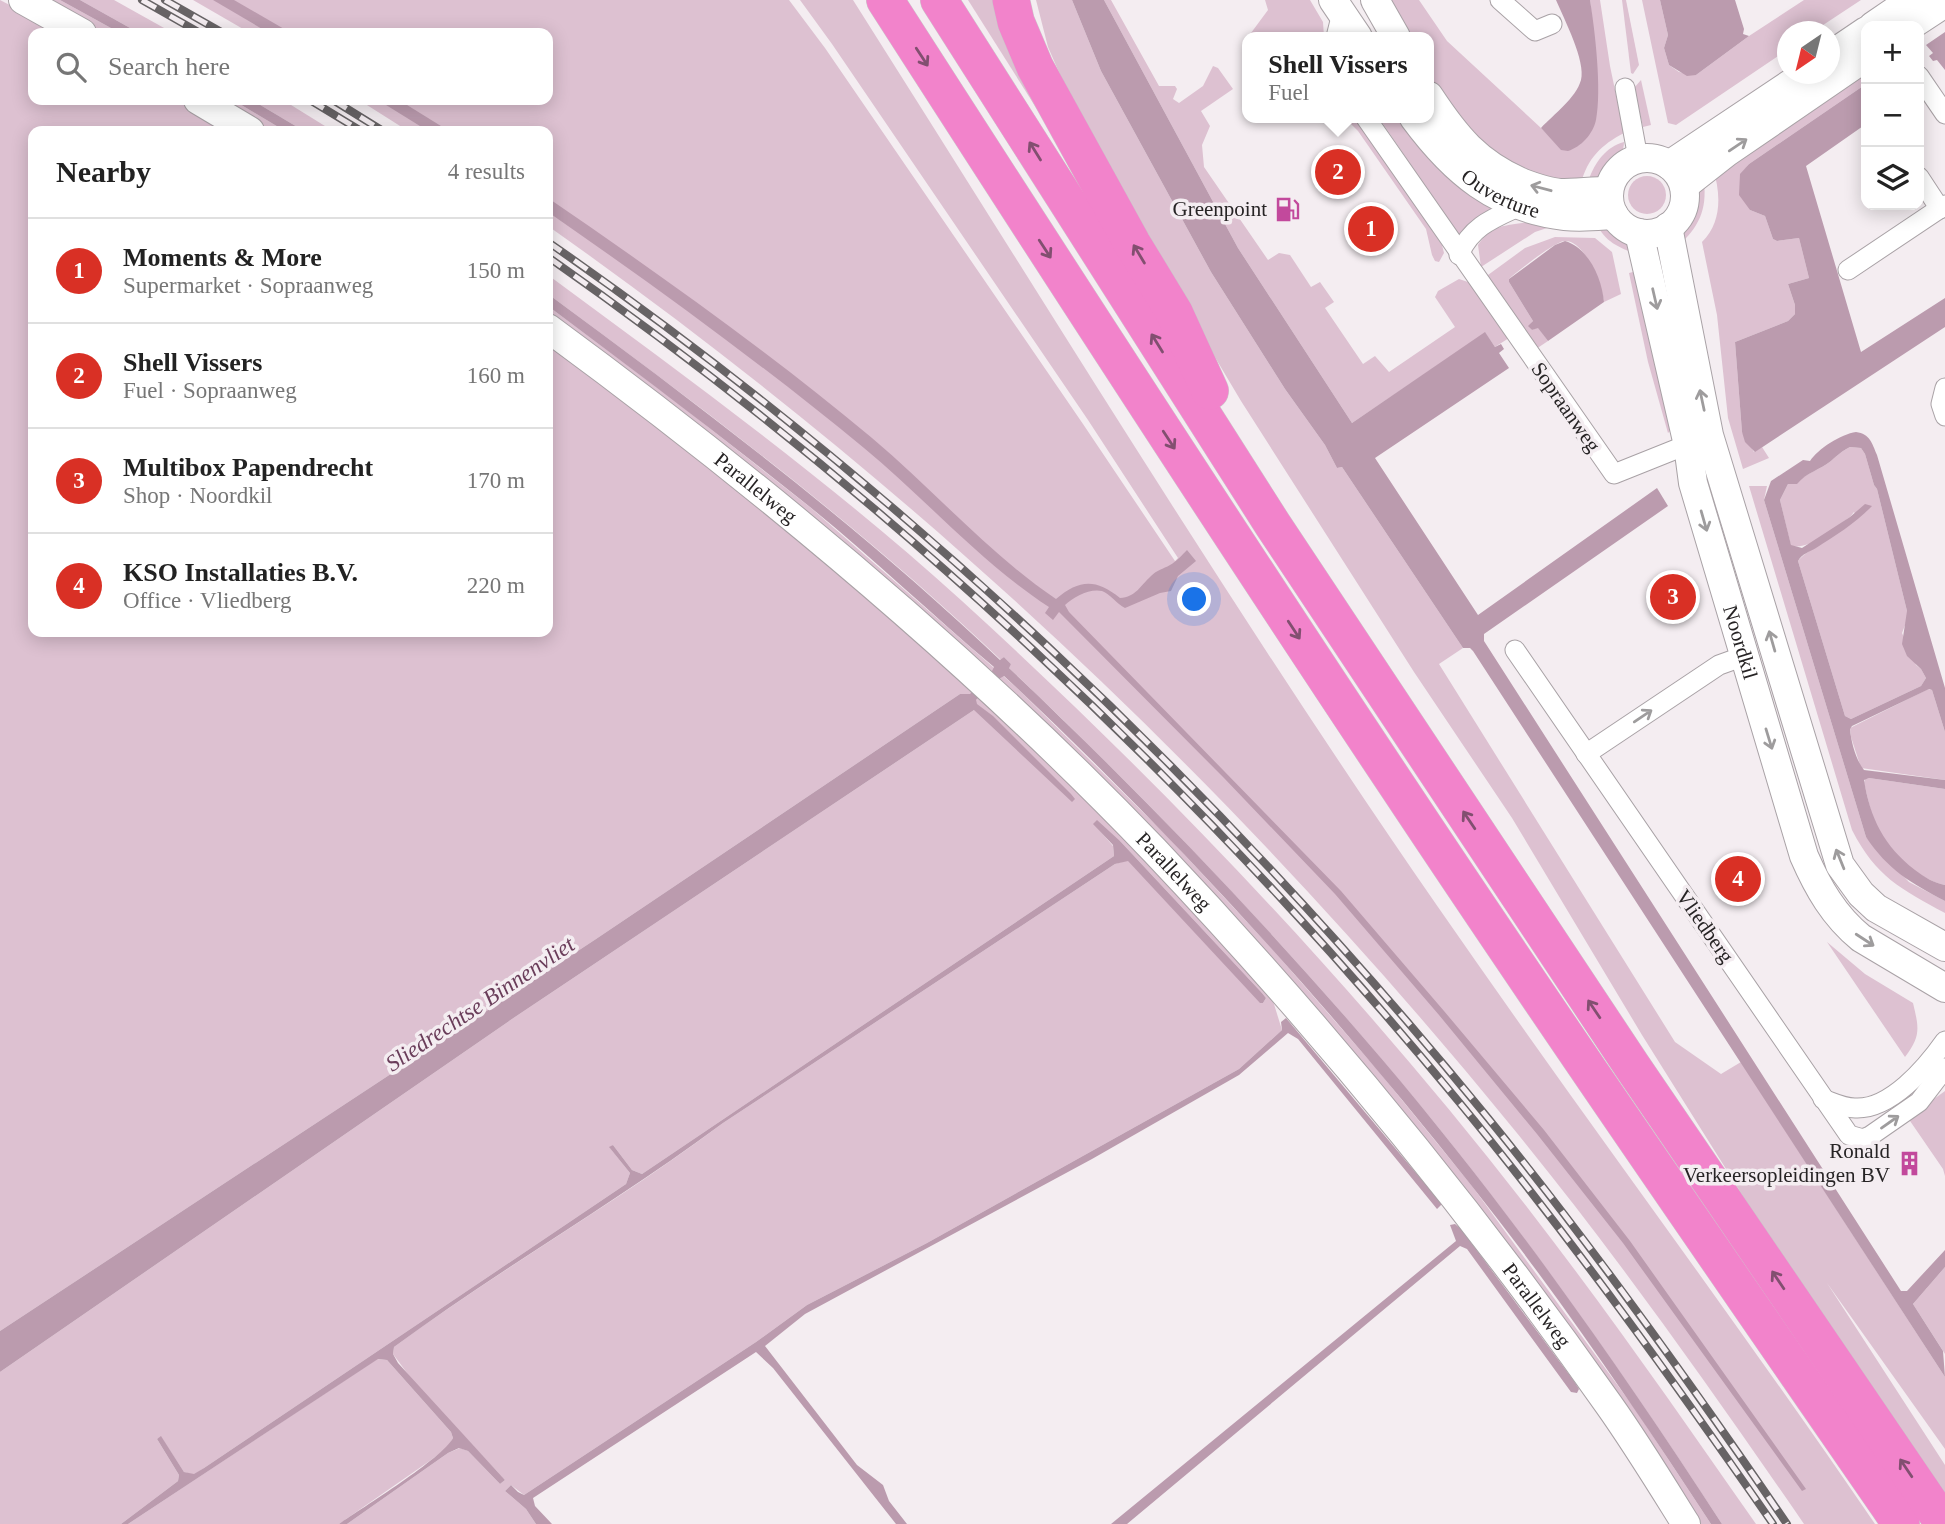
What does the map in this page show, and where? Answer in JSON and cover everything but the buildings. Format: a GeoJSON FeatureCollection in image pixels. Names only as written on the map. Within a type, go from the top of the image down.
{"type":"FeatureCollection","features":[{"type":"Feature","properties":{"kind":"highway"},"geometry":{"type":"LineString","coordinates":[[885,0],[1134,387],[1392,778],[1684,1210],[1901,1524]]}},
{"type":"Feature","properties":{"kind":"highway"},"geometry":{"type":"LineString","coordinates":[[939,0],[1273,524],[1632,1066],[1944,1524]]}},
{"type":"Feature","properties":{"kind":"highway"},"geometry":{"type":"LineString","coordinates":[[1011,0],[1016,22],[1035,67],[1126,232],[1174,312],[1273,524]]}},
{"type":"Feature","properties":{"kind":"street"},"geometry":{"type":"LineString","coordinates":[[23,0],[73,28]]}},
{"type":"Feature","properties":{"kind":"street"},"geometry":{"type":"LineString","coordinates":[[1375,0],[1393,32]]}},
{"type":"Feature","properties":{"kind":"street"},"geometry":{"type":"LineString","coordinates":[[1500,0],[1535,31],[1552,24]]}},
{"type":"Feature","properties":{"kind":"street"},"geometry":{"type":"LineString","coordinates":[[1883,21],[1911,0]]}},
{"type":"Feature","properties":{"kind":"street"},"geometry":{"type":"LineString","coordinates":[[1917,21],[1945,2]]}},
{"type":"Feature","properties":{"kind":"street"},"geometry":{"type":"LineString","coordinates":[[1337,17],[1353,32]]}},
{"type":"Feature","properties":{"kind":"street"},"geometry":{"type":"LineString","coordinates":[[1840,49],[1861,36]]}},
{"type":"Feature","properties":{"kind":"street"},"geometry":{"type":"LineString","coordinates":[[1677,175],[1726,153],[1861,60]]}},
{"type":"Feature","properties":{"kind":"street"},"geometry":{"type":"LineString","coordinates":[[1924,83],[1945,114]]}},
{"type":"Feature","properties":{"kind":"street"},"geometry":{"type":"LineString","coordinates":[[1677,175],[1792,84]]}},
{"type":"Feature","properties":{"kind":"street"},"geometry":{"type":"LineString","coordinates":[[1625,88],[1639,158]]}},
{"type":"Feature","properties":{"kind":"street","name":"Ouverture"},"geometry":{"type":"LineString","coordinates":[[1434,104],[1450,128],[1476,155],[1498,172],[1532,187],[1611,203]]}},
{"type":"Feature","properties":{"kind":"street"},"geometry":{"type":"LineString","coordinates":[[206,105],[242,126]]}},
{"type":"Feature","properties":{"kind":"street","name":"Sopraanweg"},"geometry":{"type":"LineString","coordinates":[[1369,123],[1614,474],[1699,440]]}},
{"type":"Feature","properties":{"kind":"street","name":"Ouverture"},"geometry":{"type":"LineString","coordinates":[[1418,123],[1432,142],[1466,176],[1493,195],[1520,206],[1566,216],[1611,203]]}},
{"type":"Feature","properties":{"kind":"street"},"geometry":{"type":"LineString","coordinates":[[1639,158],[1655,158],[1677,175],[1682,209],[1668,227],[1649,234],[1625,227],[1611,203],[1619,170],[1639,158]]}},
{"type":"Feature","properties":{"kind":"street"},"geometry":{"type":"LineString","coordinates":[[1848,270],[1942,207],[1924,184]]}},
{"type":"Feature","properties":{"kind":"street"},"geometry":{"type":"LineString","coordinates":[[1460,255],[1468,237],[1482,224],[1520,206]]}},
{"type":"Feature","properties":{"kind":"street","name":"Noordkil"},"geometry":{"type":"LineString","coordinates":[[1668,227],[1699,440],[1693,483],[1804,856],[1818,886],[1839,918],[1861,938],[1945,988]]}},
{"type":"Feature","properties":{"kind":"street","name":"Noordkil"},"geometry":{"type":"LineString","coordinates":[[1639,233],[1699,440],[1840,865],[1861,894],[1876,908],[1945,947]]}},
{"type":"Feature","properties":{"kind":"street","name":"Parallelweg"},"geometry":{"type":"LineString","coordinates":[[553,332],[698,441],[839,555],[999,699],[1154,850],[1346,1064],[1469,1214],[1612,1408],[1686,1524]]}},
{"type":"Feature","properties":{"kind":"street"},"geometry":{"type":"LineString","coordinates":[[1945,388],[1941,404],[1945,416]]}},
{"type":"Feature","properties":{"kind":"street","name":"Vliedberg"},"geometry":{"type":"LineString","coordinates":[[1515,650],[1849,1135],[1863,1139],[1919,1102],[1945,1068]]}},
{"type":"Feature","properties":{"kind":"street"},"geometry":{"type":"LineString","coordinates":[[1586,754],[1719,665],[1744,656]]}},
{"type":"Feature","properties":{"kind":"street"},"geometry":{"type":"LineString","coordinates":[[1823,1099],[1842,1107],[1857,1109],[1873,1106],[1917,1077],[1945,1041]]}},
{"type":"Feature","properties":{"kind":"shaded area"},"geometry":{"type":"Polygon","coordinates":[[[0,0],[54,28],[28,28],[28,105],[189,105],[225,126],[28,126],[28,637],[553,637],[553,343],[621,391],[976,688],[970,695],[960,694],[596,939],[0,1331],[0,0]]]}},
{"type":"Feature","properties":{"kind":"shaded area"},"geometry":{"type":"Polygon","coordinates":[[[41,0],[60,0],[111,28],[92,28],[41,0]]]}},
{"type":"Feature","properties":{"kind":"shaded area"},"geometry":{"type":"Polygon","coordinates":[[[60,0],[80,0],[130,28],[111,28],[60,0]]]}},
{"type":"Feature","properties":{"kind":"shaded area"},"geometry":{"type":"Polygon","coordinates":[[[80,0],[114,0],[164,28],[130,28],[80,0]]]}},
{"type":"Feature","properties":{"kind":"shaded area"},"geometry":{"type":"Polygon","coordinates":[[[193,0],[789,0],[825,48],[1175,561],[1178,558],[1088,420],[800,0],[853,0],[1141,457],[1362,796],[1875,1524],[1804,1524],[1662,1322],[1512,1127],[1405,1000],[1294,877],[1179,758],[1061,643],[938,533],[812,426],[682,324],[553,230],[553,126],[400,126],[367,105],[553,105],[553,28],[241,28],[193,0]]]}},
{"type":"Feature","properties":{"kind":"shaded area"},"geometry":{"type":"Polygon","coordinates":[[[213,0],[234,0],[282,28],[261,28],[213,0]]]}},
{"type":"Feature","properties":{"kind":"shaded area"},"geometry":{"type":"Polygon","coordinates":[[[968,0],[992,0],[1111,221],[1109,223],[968,0]]]}},
{"type":"Feature","properties":{"kind":"shaded area"},"geometry":{"type":"Polygon","coordinates":[[[1036,0],[1072,0],[1101,71],[1211,272],[1285,389],[1325,445],[1337,468],[1342,467],[1463,648],[1439,664],[1675,1042],[1721,1074],[1741,1062],[1945,1377],[1945,1449],[1827,1283],[1945,1465],[1945,1502],[1792,1274],[1642,1035],[1512,818],[1414,672],[1241,401],[1159,263],[1068,93],[1048,47],[1036,0]]]}},
{"type":"Feature","properties":{"kind":"shaded area"},"geometry":{"type":"Polygon","coordinates":[[[1072,0],[1104,0],[1238,248],[1352,423],[1485,332],[1495,347],[1501,344],[1504,349],[1499,353],[1509,368],[1375,458],[1478,615],[1657,488],[1668,506],[1484,634],[1484,641],[1901,1291],[1907,1291],[1945,1250],[1945,1267],[1913,1304],[1943,1351],[1945,1377],[1473,651],[1463,648],[1342,467],[1337,468],[1325,445],[1285,389],[1211,272],[1101,71],[1072,0]]]}},
{"type":"Feature","properties":{"kind":"shaded area"},"geometry":{"type":"Polygon","coordinates":[[[1104,0],[1111,0],[1159,86],[1175,86],[1177,89],[1173,99],[1179,103],[1203,86],[1213,66],[1218,68],[1233,89],[1201,111],[1210,126],[1202,145],[1204,167],[1268,260],[1279,253],[1290,255],[1311,287],[1320,282],[1334,302],[1325,308],[1363,364],[1375,356],[1389,372],[1455,327],[1435,297],[1438,291],[1459,279],[1471,283],[1509,338],[1495,347],[1485,333],[1352,423],[1238,248],[1104,0]]]}},
{"type":"Feature","properties":{"kind":"shaded area"},"geometry":{"type":"Polygon","coordinates":[[[1265,0],[1310,0],[1323,22],[1324,32],[1252,32],[1268,10],[1265,0]]]}},
{"type":"Feature","properties":{"kind":"shaded area"},"geometry":{"type":"Polygon","coordinates":[[[1383,0],[1419,0],[1447,41],[1561,149],[1596,120],[1596,56],[1590,0],[1600,0],[1624,133],[1596,153],[1587,166],[1581,183],[1528,178],[1461,129],[1434,89],[1434,32],[1400,32],[1383,0]]]}},
{"type":"Feature","properties":{"kind":"shaded area"},"geometry":{"type":"Polygon","coordinates":[[[1556,0],[1590,0],[1597,60],[1596,120],[1582,143],[1568,151],[1561,150],[1541,128],[1570,99],[1578,87],[1582,72],[1577,51],[1556,0]]]}},
{"type":"Feature","properties":{"kind":"shaded area"},"geometry":{"type":"Polygon","coordinates":[[[1622,0],[1626,0],[1639,65],[1633,74],[1631,73],[1622,0]]]}},
{"type":"Feature","properties":{"kind":"shaded area"},"geometry":{"type":"Polygon","coordinates":[[[1642,0],[1660,0],[1668,35],[1664,48],[1669,65],[1679,72],[1696,75],[1804,0],[1861,0],[1829,21],[1777,21],[1777,57],[1676,125],[1668,123],[1642,0]]]}},
{"type":"Feature","properties":{"kind":"shaded area"},"geometry":{"type":"Polygon","coordinates":[[[1660,0],[1735,0],[1744,29],[1743,34],[1749,36],[1696,75],[1687,76],[1669,65],[1664,48],[1668,35],[1660,0]]]}},
{"type":"Feature","properties":{"kind":"shaded area"},"geometry":{"type":"Polygon","coordinates":[[[1945,32],[1945,70],[1937,60],[1933,61],[1929,56],[1933,53],[1926,45],[1945,32]]]}},
{"type":"Feature","properties":{"kind":"shaded area"},"geometry":{"type":"Polygon","coordinates":[[[1861,67],[1861,87],[1749,164],[1741,174],[1750,210],[1765,216],[1773,239],[1777,241],[1799,238],[1809,278],[1788,284],[1795,314],[1788,321],[1735,342],[1742,432],[1754,452],[1762,447],[1769,458],[1743,469],[1728,418],[1717,315],[1702,242],[1713,226],[1718,207],[1713,169],[1861,67]]]}},
{"type":"Feature","properties":{"kind":"shaded area"},"geometry":{"type":"Polygon","coordinates":[[[1641,80],[1651,125],[1643,127],[1634,88],[1641,80]]]}},
{"type":"Feature","properties":{"kind":"shaded area"},"geometry":{"type":"Polygon","coordinates":[[[1861,87],[1861,128],[1806,166],[1861,352],[1945,298],[1945,327],[1755,452],[1745,442],[1742,432],[1735,342],[1788,321],[1795,314],[1795,305],[1788,284],[1809,278],[1799,238],[1777,241],[1773,239],[1765,216],[1750,210],[1739,195],[1740,174],[1749,164],[1861,87]]]}},
{"type":"Feature","properties":{"kind":"shaded area"},"geometry":{"type":"Polygon","coordinates":[[[224,105],[241,105],[277,126],[259,126],[224,105]]]}},
{"type":"Feature","properties":{"kind":"shaded area"},"geometry":{"type":"Polygon","coordinates":[[[241,105],[260,105],[296,126],[277,126],[241,105]]]}},
{"type":"Feature","properties":{"kind":"shaded area"},"geometry":{"type":"Polygon","coordinates":[[[260,105],[291,105],[325,126],[296,126],[260,105]]]}},
{"type":"Feature","properties":{"kind":"shaded area"},"geometry":{"type":"Polygon","coordinates":[[[386,105],[407,105],[441,126],[420,126],[386,105]]]}},
{"type":"Feature","properties":{"kind":"shaded area"},"geometry":{"type":"Polygon","coordinates":[[[1350,123],[1359,123],[1442,245],[1444,253],[1439,262],[1435,261],[1432,255],[1426,229],[1350,123]]]}},
{"type":"Feature","properties":{"kind":"shaded area"},"geometry":{"type":"Polygon","coordinates":[[[1382,123],[1409,123],[1497,206],[1461,234],[1457,233],[1382,123]]]}},
{"type":"Feature","properties":{"kind":"shaded area"},"geometry":{"type":"Polygon","coordinates":[[[1624,142],[1622,153],[1612,168],[1599,180],[1589,179],[1602,156],[1624,142]]]}},
{"type":"Feature","properties":{"kind":"shaded area"},"geometry":{"type":"Polygon","coordinates":[[[1647,176],[1661,181],[1666,195],[1661,209],[1647,214],[1633,209],[1628,195],[1633,181],[1647,176]]]}},
{"type":"Feature","properties":{"kind":"shaded area"},"geometry":{"type":"Polygon","coordinates":[[[1704,182],[1703,210],[1696,225],[1678,246],[1681,227],[1688,216],[1693,195],[1704,182]]]}},
{"type":"Feature","properties":{"kind":"shaded area"},"geometry":{"type":"Polygon","coordinates":[[[553,202],[794,375],[895,458],[1007,562],[1056,599],[1072,588],[1087,584],[1103,587],[1120,598],[1130,596],[1153,574],[1172,564],[1187,550],[1196,561],[1178,576],[1171,591],[1125,608],[1105,592],[1097,590],[1082,594],[1065,605],[1341,891],[1544,1130],[1630,1241],[1806,1489],[1802,1491],[1623,1243],[1537,1134],[1335,894],[1224,778],[1059,612],[1053,620],[1045,613],[1049,607],[977,551],[887,468],[826,417],[553,216],[553,202]]]}},
{"type":"Feature","properties":{"kind":"shaded area"},"geometry":{"type":"Polygon","coordinates":[[[1532,221],[1587,227],[1547,228],[1535,232],[1481,267],[1478,245],[1490,232],[1532,221]]]}},
{"type":"Feature","properties":{"kind":"shaded area"},"geometry":{"type":"Polygon","coordinates":[[[1597,224],[1621,233],[1637,254],[1613,243],[1597,224]]]}},
{"type":"Feature","properties":{"kind":"shaded area"},"geometry":{"type":"Polygon","coordinates":[[[1555,237],[1595,238],[1612,252],[1621,294],[1604,302],[1596,275],[1579,247],[1564,241],[1552,247],[1509,279],[1533,321],[1529,326],[1532,330],[1538,327],[1548,341],[1536,349],[1487,278],[1525,248],[1555,237]]]}},
{"type":"Feature","properties":{"kind":"shaded area"},"geometry":{"type":"Polygon","coordinates":[[[1565,241],[1581,250],[1593,266],[1604,302],[1548,341],[1538,328],[1532,330],[1528,326],[1533,321],[1509,279],[1555,245],[1565,241]]]}},
{"type":"Feature","properties":{"kind":"shaded area"},"geometry":{"type":"Polygon","coordinates":[[[1641,270],[1671,430],[1668,433],[1648,362],[1629,273],[1641,270]]]}},
{"type":"Feature","properties":{"kind":"shaded area"},"geometry":{"type":"Polygon","coordinates":[[[553,279],[811,473],[913,557],[1038,672],[1187,818],[1330,971],[1465,1129],[1588,1288],[1756,1524],[1722,1524],[1601,1344],[1471,1169],[1336,1006],[1199,857],[1008,667],[1011,664],[1004,657],[1001,660],[893,562],[665,381],[553,298],[553,279]]]}},
{"type":"Feature","properties":{"kind":"shaded area"},"geometry":{"type":"Polygon","coordinates":[[[553,298],[780,470],[892,562],[1000,660],[1004,657],[1011,664],[1009,668],[1200,858],[1337,1007],[1472,1170],[1601,1344],[1722,1524],[1711,1524],[1595,1352],[1471,1185],[1364,1055],[1253,928],[1078,746],[1004,676],[997,680],[991,673],[994,667],[857,546],[713,430],[553,310],[553,298]]]}},
{"type":"Feature","properties":{"kind":"shaded area"},"geometry":{"type":"Polygon","coordinates":[[[553,310],[811,508],[1017,688],[1168,837],[1273,950],[1375,1067],[1472,1186],[1635,1409],[1711,1524],[1699,1524],[1159,843],[553,321],[553,310]]]}},
{"type":"Feature","properties":{"kind":"shaded area"},"geometry":{"type":"Polygon","coordinates":[[[1856,432],[1867,437],[1877,455],[1945,688],[1945,732],[1932,690],[1929,689],[1852,726],[1851,739],[1864,770],[1945,780],[1945,789],[1869,778],[1864,780],[1870,807],[1887,841],[1915,870],[1945,885],[1945,901],[1901,875],[1866,837],[1764,500],[1771,481],[1803,460],[1810,461],[1830,443],[1856,432]],[[1850,447],[1797,484],[1788,484],[1780,500],[1791,545],[1802,548],[1865,504],[1872,506],[1853,523],[1798,561],[1845,716],[1851,719],[1921,686],[1926,678],[1907,656],[1902,644],[1907,611],[1877,489],[1861,448],[1850,447]]]}},
{"type":"Feature","properties":{"kind":"shaded area"},"geometry":{"type":"Polygon","coordinates":[[[1850,447],[1861,448],[1865,454],[1877,489],[1907,611],[1902,633],[1916,665],[1926,678],[1921,686],[1851,719],[1845,716],[1798,561],[1858,518],[1854,512],[1807,545],[1791,546],[1780,500],[1788,484],[1797,483],[1850,447]]]}},
{"type":"Feature","properties":{"kind":"shaded area"},"geometry":{"type":"Polygon","coordinates":[[[1749,486],[1767,486],[1764,500],[1866,837],[1909,882],[1945,901],[1945,913],[1915,897],[1880,871],[1852,830],[1749,486]]]}},
{"type":"Feature","properties":{"kind":"shaded area"},"geometry":{"type":"Polygon","coordinates":[[[976,688],[982,694],[976,700],[977,704],[993,716],[1071,794],[1075,799],[1072,802],[974,710],[512,1019],[0,1372],[0,1331],[596,939],[960,694],[970,694],[976,688]]]}},
{"type":"Feature","properties":{"kind":"shaded area"},"geometry":{"type":"Polygon","coordinates":[[[1928,689],[1932,690],[1945,732],[1945,780],[1861,768],[1850,728],[1928,689]]]}},
{"type":"Feature","properties":{"kind":"shaded area"},"geometry":{"type":"Polygon","coordinates":[[[982,694],[1104,813],[1269,988],[1282,1030],[1239,1069],[927,1243],[807,1305],[756,1342],[524,1495],[511,1485],[505,1491],[526,1509],[536,1524],[347,1524],[448,1453],[460,1448],[468,1451],[500,1484],[505,1480],[413,1381],[393,1354],[394,1347],[642,1181],[723,1123],[1115,864],[1128,860],[1263,1003],[1266,998],[1262,993],[1121,842],[1094,824],[1113,846],[1114,856],[642,1174],[632,1170],[613,1145],[610,1148],[630,1173],[626,1184],[194,1475],[184,1472],[161,1437],[157,1439],[179,1475],[178,1481],[121,1524],[0,1524],[0,1372],[512,1019],[974,710],[976,700],[982,694]]]}},
{"type":"Feature","properties":{"kind":"shaded area"},"geometry":{"type":"Polygon","coordinates":[[[1865,779],[1945,789],[1945,885],[1925,878],[1906,864],[1883,839],[1873,819],[1864,783],[1865,779]]]}},
{"type":"Feature","properties":{"kind":"shaded area"},"geometry":{"type":"Polygon","coordinates":[[[1097,820],[1121,842],[1262,993],[1266,998],[1263,1003],[1260,1003],[1128,861],[1115,864],[723,1123],[394,1347],[393,1354],[398,1363],[505,1480],[500,1484],[468,1451],[459,1448],[347,1524],[339,1524],[419,1470],[453,1438],[451,1432],[387,1360],[378,1359],[128,1524],[121,1524],[178,1481],[179,1475],[157,1439],[161,1436],[184,1472],[194,1474],[204,1468],[626,1184],[630,1173],[609,1147],[613,1145],[632,1170],[642,1174],[1114,856],[1113,845],[1093,824],[1097,820]]]}},
{"type":"Feature","properties":{"kind":"shaded area"},"geometry":{"type":"Polygon","coordinates":[[[1827,942],[1865,974],[1913,1003],[1917,1032],[1905,1057],[1827,942]]]}},
{"type":"Feature","properties":{"kind":"shaded area"},"geometry":{"type":"Polygon","coordinates":[[[1286,1018],[1442,1204],[1437,1209],[1298,1039],[1288,1033],[1239,1075],[1092,1159],[805,1314],[765,1346],[857,1465],[883,1485],[889,1501],[907,1524],[896,1524],[773,1368],[756,1352],[533,1498],[535,1506],[552,1524],[536,1524],[526,1509],[505,1491],[511,1485],[524,1495],[756,1342],[807,1305],[927,1243],[1239,1069],[1282,1030],[1281,1022],[1286,1018]]]}},
{"type":"Feature","properties":{"kind":"shaded area"},"geometry":{"type":"Polygon","coordinates":[[[1945,1091],[1945,1176],[1908,1118],[1945,1091]]]}},
{"type":"Feature","properties":{"kind":"shaded area"},"geometry":{"type":"Polygon","coordinates":[[[1455,1224],[1574,1381],[1579,1389],[1577,1393],[1571,1392],[1467,1249],[1460,1246],[1127,1524],[1111,1524],[1456,1241],[1450,1225],[1455,1224]]]}},
{"type":"Feature","properties":{"kind":"shaded area"},"geometry":{"type":"Polygon","coordinates":[[[1945,1267],[1945,1354],[1913,1304],[1945,1267]]]}},
{"type":"Feature","properties":{"kind":"shaded area"},"geometry":{"type":"Polygon","coordinates":[[[377,1359],[387,1360],[451,1432],[453,1438],[449,1446],[431,1460],[339,1524],[128,1524],[377,1359]]]}},
{"type":"Feature","properties":{"kind":"railway"},"geometry":{"type":"LineString","coordinates":[[142,0],[191,28]]}},
{"type":"Feature","properties":{"kind":"railway"},"geometry":{"type":"LineString","coordinates":[[165,0],[214,28]]}},
{"type":"Feature","properties":{"kind":"railway"},"geometry":{"type":"LineString","coordinates":[[318,105],[353,126]]}},
{"type":"Feature","properties":{"kind":"railway"},"geometry":{"type":"LineString","coordinates":[[341,105],[375,126]]}},
{"type":"Feature","properties":{"kind":"railway"},"geometry":{"type":"LineString","coordinates":[[553,246],[678,336],[805,435],[929,539],[1048,647],[1164,759],[1276,875],[1384,995],[1488,1118],[1566,1217],[1642,1318],[1787,1524]]}},
{"type":"Feature","properties":{"kind":"railway"},"geometry":{"type":"LineString","coordinates":[[553,261],[797,444],[916,545],[1032,649],[1144,757],[1253,868],[1358,984],[1501,1153],[1698,1416],[1773,1524]]}},
{"type":"Feature","properties":{"kind":"place","name":"Shell Vissers"},"geometry":{"type":"Point","coordinates":[1338,172]}},
{"type":"Feature","properties":{"kind":"place","name":"Greenpoint"},"geometry":{"type":"Point","coordinates":[1287,209]}},
{"type":"Feature","properties":{"kind":"place","name":"Moments & More"},"geometry":{"type":"Point","coordinates":[1371,229]}},
{"type":"Feature","properties":{"kind":"place","name":"Multibox Papendrecht"},"geometry":{"type":"Point","coordinates":[1673,597]}},
{"type":"Feature","properties":{"kind":"place","name":"KSO Installaties B.V."},"geometry":{"type":"Point","coordinates":[1738,879]}},
{"type":"Feature","properties":{"kind":"place","name":"Ronald Verkeersopleidingen BV"},"geometry":{"type":"Point","coordinates":[1910,1163]}},
{"type":"Feature","properties":{"kind":"water label","name":"Sliedrechtse Binnenvliet"},"geometry":{"type":"Point","coordinates":[480,1004]}}]}
